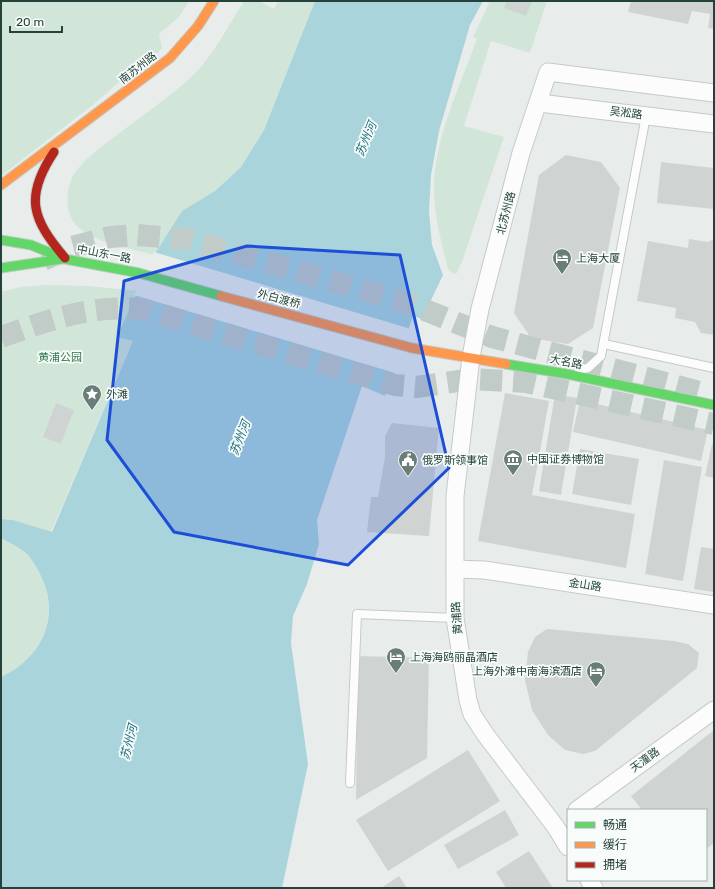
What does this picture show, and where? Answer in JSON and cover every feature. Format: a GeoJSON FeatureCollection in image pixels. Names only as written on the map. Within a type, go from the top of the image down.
{"type":"FeatureCollection","features":[{"type":"Feature","properties":{"kind":"street","name":"南苏州路"},"geometry":{"type":"LineString","coordinates":[[1,185],[63,140],[170,58],[198,26],[214,1]]}},
{"type":"Feature","properties":{"kind":"street","name":"北苏州路"},"geometry":{"type":"LineString","coordinates":[[471,357],[480,309],[521,153],[539,103],[548,72],[714,93]]}},
{"type":"Feature","properties":{"kind":"street","name":"吴淞路"},"geometry":{"type":"LineString","coordinates":[[539,103],[714,124]]}},
{"type":"Feature","properties":{"kind":"street","name":"南苏州路"},"geometry":{"type":"LineString","coordinates":[[63,140],[39,174],[35,198],[41,228],[48,240],[65,259]]}},
{"type":"Feature","properties":{"kind":"street","name":"中山东一路"},"geometry":{"type":"LineString","coordinates":[[1,240],[31,245],[65,259],[139,273]]}},
{"type":"Feature","properties":{"kind":"street","name":"中山东一路"},"geometry":{"type":"LineString","coordinates":[[1,268],[19,264],[65,259]]}},
{"type":"Feature","properties":{"kind":"street","name":"外白渡桥"},"geometry":{"type":"LineString","coordinates":[[139,273],[412,348]]}},
{"type":"Feature","properties":{"kind":"street","name":"大名路"},"geometry":{"type":"LineString","coordinates":[[412,348],[567,374],[714,405]]}},
{"type":"Feature","properties":{"kind":"street","name":"黄浦路"},"geometry":{"type":"LineString","coordinates":[[471,357],[455,496],[455,618],[468,700],[472,714],[485,734],[561,821],[567,843]]}},
{"type":"Feature","properties":{"kind":"street","name":"金山路"},"geometry":{"type":"LineString","coordinates":[[455,569],[497,572],[714,605]]}},
{"type":"Feature","properties":{"kind":"street","name":"天潼路"},"geometry":{"type":"LineString","coordinates":[[578,809],[714,710]]}},
{"type":"Feature","properties":{"kind":"lane"},"geometry":{"type":"LineString","coordinates":[[567,374],[588,368],[601,356],[646,116]]}},
{"type":"Feature","properties":{"kind":"lane"},"geometry":{"type":"LineString","coordinates":[[604,344],[714,368]]}},
{"type":"Feature","properties":{"kind":"lane"},"geometry":{"type":"LineString","coordinates":[[350,783],[357,614],[455,618]]}},
{"type":"Feature","properties":{"kind":"highlighted area"},"geometry":{"type":"Polygon","coordinates":[[[247,246],[400,255],[449,468],[348,565],[174,532],[107,440],[124,281],[247,246]]]}},
{"type":"Feature","properties":{"kind":"green space"},"geometry":{"type":"Polygon","coordinates":[[[1,1],[189,1],[179,17],[159,34],[162,48],[145,67],[125,77],[94,104],[1,176],[1,1]]]}},
{"type":"Feature","properties":{"kind":"green space"},"geometry":{"type":"Polygon","coordinates":[[[244,1],[259,1],[274,9],[278,1],[315,1],[264,130],[241,167],[215,191],[182,211],[154,255],[124,248],[95,238],[86,233],[73,222],[68,209],[67,202],[69,187],[74,174],[82,163],[92,154],[170,95],[197,72],[212,53],[244,1]]]}},
{"type":"Feature","properties":{"kind":"green space"},"geometry":{"type":"Polygon","coordinates":[[[490,1],[547,1],[530,53],[491,41],[464,126],[504,137],[463,259],[457,273],[453,274],[448,269],[436,215],[434,182],[436,164],[444,127],[477,39],[473,37],[490,1]]]}},
{"type":"Feature","properties":{"kind":"green space","name":"黄浦公园"},"geometry":{"type":"Polygon","coordinates":[[[44,285],[89,286],[138,291],[118,337],[133,341],[51,532],[13,520],[1,519],[1,292],[20,287],[44,285]]]}},
{"type":"Feature","properties":{"kind":"green space"},"geometry":{"type":"Polygon","coordinates":[[[1,538],[21,549],[31,558],[40,574],[46,590],[49,605],[48,620],[44,634],[37,647],[27,659],[15,669],[1,677],[1,538]]]}},
{"type":"Feature","properties":{"kind":"water","name":"苏州河"},"geometry":{"type":"Polygon","coordinates":[[[315,1],[483,1],[470,25],[439,131],[431,175],[429,211],[432,245],[443,275],[422,319],[413,316],[385,396],[362,386],[317,520],[319,544],[307,584],[293,616],[291,643],[308,764],[282,888],[1,888],[1,677],[15,669],[27,659],[37,647],[44,634],[48,620],[49,605],[46,590],[40,574],[31,558],[21,549],[1,538],[1,519],[13,520],[52,532],[133,341],[117,337],[154,255],[182,211],[215,191],[241,167],[264,130],[315,1]]]}},
{"type":"Feature","properties":{"kind":"pier"},"geometry":{"type":"Polygon","coordinates":[[[154,252],[411,329],[395,373],[134,295],[154,252]]]}},
{"type":"Feature","properties":{"kind":"building"},"geometry":{"type":"Polygon","coordinates":[[[506,1],[532,1],[526,16],[504,8],[506,1]]]}},
{"type":"Feature","properties":{"kind":"building"},"geometry":{"type":"Polygon","coordinates":[[[631,1],[714,1],[714,29],[708,28],[710,14],[692,11],[688,24],[628,12],[631,1]]]}},
{"type":"Feature","properties":{"kind":"building","name":"上海大厦"},"geometry":{"type":"Polygon","coordinates":[[[566,155],[601,162],[620,188],[593,328],[568,344],[531,338],[514,313],[539,175],[566,155]]]}},
{"type":"Feature","properties":{"kind":"building"},"geometry":{"type":"Polygon","coordinates":[[[661,162],[714,168],[714,209],[657,203],[661,162]]]}},
{"type":"Feature","properties":{"kind":"building"},"geometry":{"type":"Polygon","coordinates":[[[689,239],[708,242],[714,239],[714,335],[701,333],[695,322],[675,318],[676,308],[637,301],[648,241],[688,248],[689,239]]]}},
{"type":"Feature","properties":{"kind":"building"},"geometry":{"type":"Polygon","coordinates":[[[505,393],[549,401],[532,495],[635,514],[626,568],[478,541],[505,393]]]}},
{"type":"Feature","properties":{"kind":"building"},"geometry":{"type":"Polygon","coordinates":[[[555,394],[577,398],[561,495],[539,491],[555,394]]]}},
{"type":"Feature","properties":{"kind":"building"},"geometry":{"type":"Polygon","coordinates":[[[580,400],[708,430],[701,461],[573,432],[580,400]]]}},
{"type":"Feature","properties":{"kind":"building"},"geometry":{"type":"Polygon","coordinates":[[[56,403],[74,410],[61,444],[43,437],[56,403]]]}},
{"type":"Feature","properties":{"kind":"building","name":"俄罗斯领事馆"},"geometry":{"type":"Polygon","coordinates":[[[392,423],[439,428],[429,536],[367,532],[371,497],[378,497],[385,457],[385,436],[392,423]]]}},
{"type":"Feature","properties":{"kind":"building"},"geometry":{"type":"Polygon","coordinates":[[[712,444],[714,445],[714,478],[705,476],[712,444]]]}},
{"type":"Feature","properties":{"kind":"building"},"geometry":{"type":"Polygon","coordinates":[[[580,449],[639,459],[631,505],[572,494],[580,449]]]}},
{"type":"Feature","properties":{"kind":"building"},"geometry":{"type":"Polygon","coordinates":[[[664,460],[702,467],[683,581],[645,574],[664,460]]]}},
{"type":"Feature","properties":{"kind":"building"},"geometry":{"type":"Polygon","coordinates":[[[701,547],[714,549],[714,592],[694,589],[701,547]]]}},
{"type":"Feature","properties":{"kind":"building"},"geometry":{"type":"Polygon","coordinates":[[[547,629],[674,641],[688,644],[699,653],[697,668],[595,751],[583,754],[565,750],[548,735],[532,710],[525,680],[528,652],[535,637],[547,629]]]}},
{"type":"Feature","properties":{"kind":"building"},"geometry":{"type":"Polygon","coordinates":[[[358,656],[429,658],[427,758],[356,800],[358,656]]]}},
{"type":"Feature","properties":{"kind":"building"},"geometry":{"type":"Polygon","coordinates":[[[714,730],[714,843],[707,848],[707,809],[641,809],[631,796],[714,730]]]}},
{"type":"Feature","properties":{"kind":"building"},"geometry":{"type":"Polygon","coordinates":[[[468,750],[500,801],[388,871],[356,820],[468,750]]]}},
{"type":"Feature","properties":{"kind":"building"},"geometry":{"type":"Polygon","coordinates":[[[505,810],[519,835],[458,869],[444,845],[505,810]]]}},
{"type":"Feature","properties":{"kind":"building"},"geometry":{"type":"Polygon","coordinates":[[[529,851],[553,888],[506,888],[496,872],[529,851]]]}},
{"type":"Feature","properties":{"kind":"building"},"geometry":{"type":"Polygon","coordinates":[[[399,876],[407,888],[381,888],[399,876]]]}},
{"type":"Feature","properties":{"kind":"tunnel"},"geometry":{"type":"LineString","coordinates":[[43,260],[72,247],[110,237],[137,235],[186,239],[405,302],[492,337],[707,394]]}},
{"type":"Feature","properties":{"kind":"tunnel"},"geometry":{"type":"LineString","coordinates":[[1,337],[72,314],[108,309],[127,308],[146,310],[395,385],[417,387],[472,379],[526,382],[714,424]]}},
{"type":"Feature","properties":{"kind":"traffic: fast"},"geometry":{"type":"LineString","coordinates":[[1,240],[31,245],[65,259],[139,273],[221,296]]}},
{"type":"Feature","properties":{"kind":"traffic: fast"},"geometry":{"type":"LineString","coordinates":[[1,268],[62,259]]}},
{"type":"Feature","properties":{"kind":"traffic: fast"},"geometry":{"type":"LineString","coordinates":[[506,364],[567,374],[714,405]]}},
{"type":"Feature","properties":{"kind":"traffic: slow"},"geometry":{"type":"LineString","coordinates":[[1,185],[170,58],[198,26],[214,1]]}},
{"type":"Feature","properties":{"kind":"traffic: slow"},"geometry":{"type":"LineString","coordinates":[[221,296],[412,348],[506,364]]}},
{"type":"Feature","properties":{"kind":"traffic: jam"},"geometry":{"type":"LineString","coordinates":[[54,152],[38,182],[36,207],[39,219],[45,231],[65,258]]}},
{"type":"Feature","properties":{"kind":"place","name":"上海大厦"},"geometry":{"type":"Point","coordinates":[562,275]}},
{"type":"Feature","properties":{"kind":"place","name":"外滩"},"geometry":{"type":"Point","coordinates":[92,411]}},
{"type":"Feature","properties":{"kind":"place","name":"中国证券博物馆"},"geometry":{"type":"Point","coordinates":[513,476]}},
{"type":"Feature","properties":{"kind":"place","name":"俄罗斯领事馆"},"geometry":{"type":"Point","coordinates":[408,477]}},
{"type":"Feature","properties":{"kind":"place","name":"上海海鸥丽晶酒店"},"geometry":{"type":"Point","coordinates":[396,674]}},
{"type":"Feature","properties":{"kind":"place","name":"上海外滩中南海滨酒店"},"geometry":{"type":"Point","coordinates":[596,688]}}]}
